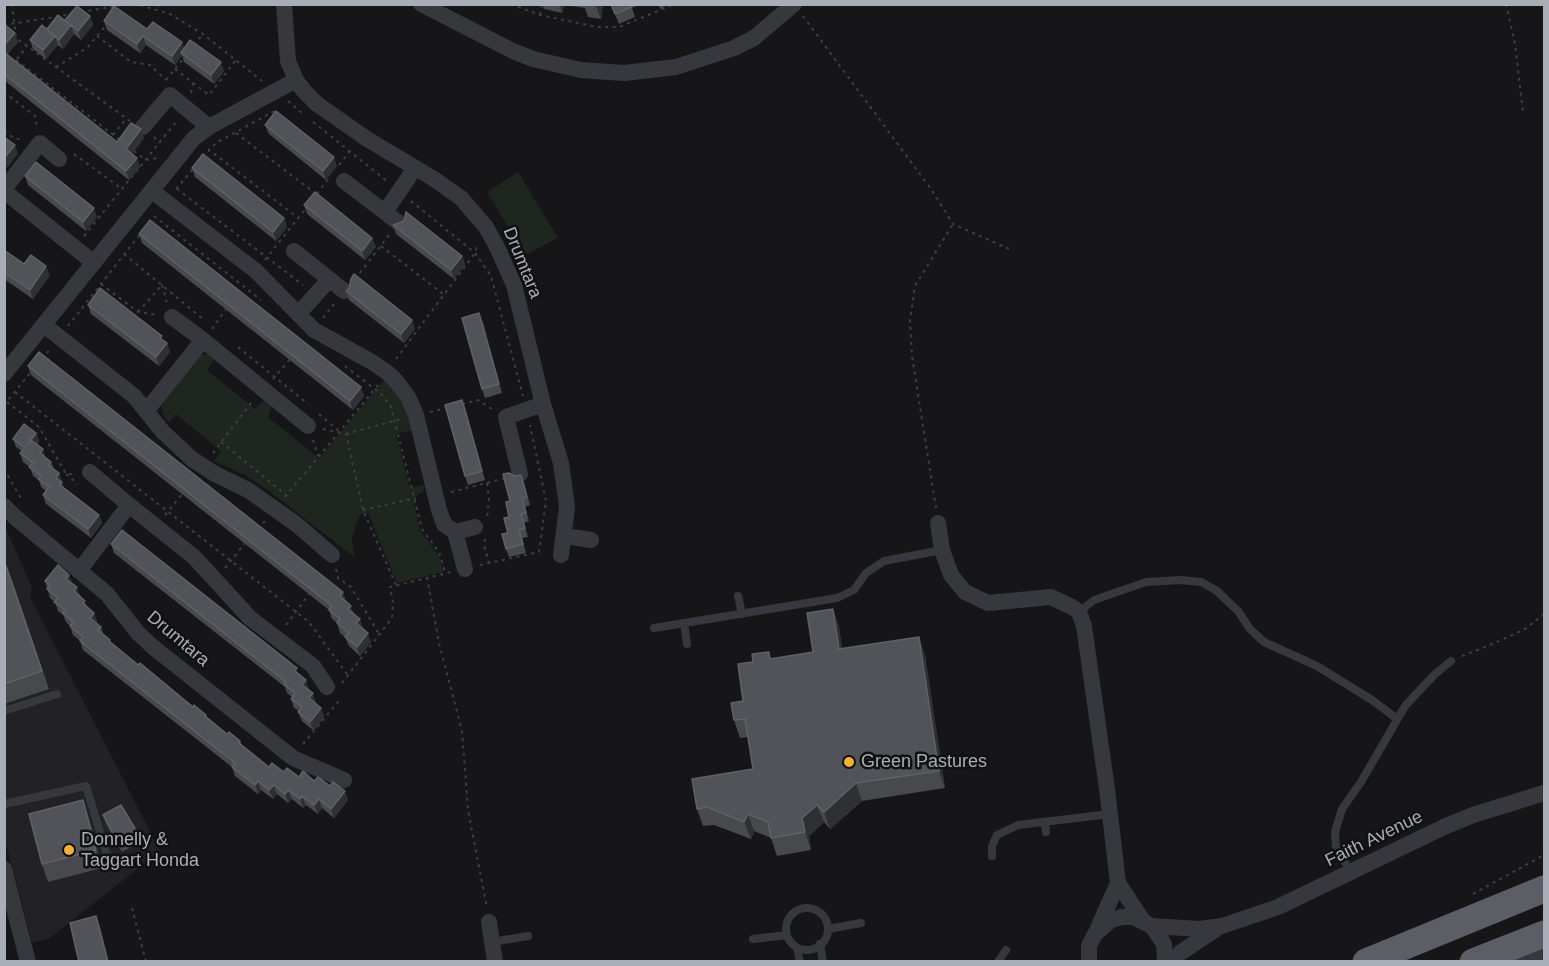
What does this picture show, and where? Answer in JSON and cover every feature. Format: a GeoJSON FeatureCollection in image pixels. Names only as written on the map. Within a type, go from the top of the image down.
{"type":"FeatureCollection","features":[{"type":"Feature","properties":{"kind":"highway"},"geometry":{"type":"LineString","coordinates":[[1366,962],[1545,889]]}},
{"type":"Feature","properties":{"kind":"highway"},"geometry":{"type":"LineString","coordinates":[[1473,962],[1545,933]]}},
{"type":"Feature","properties":{"kind":"street","name":"Drumtara"},"geometry":{"type":"LineString","coordinates":[[284,4],[288,61],[296,80],[304,91],[317,104],[367,139],[462,198],[479,217],[491,236],[514,285],[565,483],[567,507],[561,555]]}},
{"type":"Feature","properties":{"kind":"street"},"geometry":{"type":"LineString","coordinates":[[421,4],[513,51],[534,59],[581,70],[624,74],[676,67],[734,48],[754,38],[793,5]]}},
{"type":"Feature","properties":{"kind":"street"},"geometry":{"type":"LineString","coordinates":[[4,374],[195,138],[209,127],[280,95],[296,80]]}},
{"type":"Feature","properties":{"kind":"street"},"geometry":{"type":"LineString","coordinates":[[144,127],[168,87],[209,127]]}},
{"type":"Feature","properties":{"kind":"street"},"geometry":{"type":"LineString","coordinates":[[59,159],[40,143],[4,190],[94,263]]}},
{"type":"Feature","properties":{"kind":"street"},"geometry":{"type":"LineString","coordinates":[[385,212],[415,168]]}},
{"type":"Feature","properties":{"kind":"street"},"geometry":{"type":"LineString","coordinates":[[344,181],[399,223]]}},
{"type":"Feature","properties":{"kind":"street"},"geometry":{"type":"LineString","coordinates":[[152,191],[171,195],[256,271],[314,330],[388,372],[423,413],[442,493],[444,524],[455,532],[465,569]]}},
{"type":"Feature","properties":{"kind":"street"},"geometry":{"type":"LineString","coordinates":[[294,251],[344,291]]}},
{"type":"Feature","properties":{"kind":"street"},"geometry":{"type":"LineString","coordinates":[[298,314],[329,280]]}},
{"type":"Feature","properties":{"kind":"street"},"geometry":{"type":"LineString","coordinates":[[172,317],[208,334],[262,389],[308,426]]}},
{"type":"Feature","properties":{"kind":"street"},"geometry":{"type":"LineString","coordinates":[[44,325],[134,396],[163,432],[192,459],[215,474],[248,490],[332,555]]}},
{"type":"Feature","properties":{"kind":"street"},"geometry":{"type":"LineString","coordinates":[[147,410],[208,334]]}},
{"type":"Feature","properties":{"kind":"street"},"geometry":{"type":"LineString","coordinates":[[520,474],[506,417],[543,404]]}},
{"type":"Feature","properties":{"kind":"street"},"geometry":{"type":"LineString","coordinates":[[90,472],[195,556],[250,618],[313,666],[327,687]]}},
{"type":"Feature","properties":{"kind":"street"},"geometry":{"type":"LineString","coordinates":[[79,571],[129,505]]}},
{"type":"Feature","properties":{"kind":"street","name":"Drumtara"},"geometry":{"type":"LineString","coordinates":[[4,506],[107,594],[132,626],[153,647],[292,759],[344,780]]}},
{"type":"Feature","properties":{"kind":"street"},"geometry":{"type":"LineString","coordinates":[[938,523],[942,550],[951,575],[965,592],[988,603],[1051,597],[1079,612],[1084,626],[1118,883],[1091,947],[1077,962]]}},
{"type":"Feature","properties":{"kind":"street"},"geometry":{"type":"LineString","coordinates":[[455,532],[475,527]]}},
{"type":"Feature","properties":{"kind":"street"},"geometry":{"type":"LineString","coordinates":[[565,536],[591,540]]}},
{"type":"Feature","properties":{"kind":"street","name":"Faith Avenue"},"geometry":{"type":"LineString","coordinates":[[1091,947],[1111,920],[1133,918],[1148,924],[1200,929],[1222,926],[1278,907],[1473,815],[1545,794]]}},
{"type":"Feature","properties":{"kind":"street"},"geometry":{"type":"LineString","coordinates":[[4,869],[28,962]]}},
{"type":"Feature","properties":{"kind":"street"},"geometry":{"type":"LineString","coordinates":[[1118,883],[1164,944],[1165,962]]}},
{"type":"Feature","properties":{"kind":"street"},"geometry":{"type":"LineString","coordinates":[[489,922],[495,962]]}},
{"type":"Feature","properties":{"kind":"street","name":"Faith Avenue"},"geometry":{"type":"LineString","coordinates":[[1172,962],[1180,953],[1222,926]]}},
{"type":"Feature","properties":{"kind":"street"},"geometry":{"type":"LineString","coordinates":[[1515,962],[1545,950]]}},
{"type":"Feature","properties":{"kind":"lane"},"geometry":{"type":"LineString","coordinates":[[654,628],[837,598],[854,590],[866,573],[884,561],[942,550]]}},
{"type":"Feature","properties":{"kind":"lane"},"geometry":{"type":"LineString","coordinates":[[1079,612],[1094,600],[1146,582],[1182,580],[1201,582],[1217,591],[1238,611],[1250,629],[1264,642],[1317,666],[1372,700],[1396,718]]}},
{"type":"Feature","properties":{"kind":"lane"},"geometry":{"type":"LineString","coordinates":[[738,596],[742,614]]}},
{"type":"Feature","properties":{"kind":"lane"},"geometry":{"type":"LineString","coordinates":[[684,623],[687,644]]}},
{"type":"Feature","properties":{"kind":"lane"},"geometry":{"type":"LineString","coordinates":[[1351,872],[1336,848],[1335,832],[1342,809],[1361,782],[1396,718],[1434,675],[1451,661]]}},
{"type":"Feature","properties":{"kind":"lane"},"geometry":{"type":"LineString","coordinates":[[4,711],[57,694]]}},
{"type":"Feature","properties":{"kind":"lane"},"geometry":{"type":"LineString","coordinates":[[4,804],[86,786],[108,858]]}},
{"type":"Feature","properties":{"kind":"lane"},"geometry":{"type":"LineString","coordinates":[[992,856],[992,846],[997,836],[1018,825],[1110,814]]}},
{"type":"Feature","properties":{"kind":"lane"},"geometry":{"type":"LineString","coordinates":[[1045,822],[1046,832]]}},
{"type":"Feature","properties":{"kind":"lane"},"geometry":{"type":"LineString","coordinates":[[797,948],[809,950],[820,944],[827,935],[827,923],[819,912],[813,909],[801,909],[790,916],[786,928],[787,935],[797,948],[800,962]]}},
{"type":"Feature","properties":{"kind":"lane"},"geometry":{"type":"LineString","coordinates":[[828,929],[861,923]]}},
{"type":"Feature","properties":{"kind":"lane"},"geometry":{"type":"LineString","coordinates":[[753,939],[787,935]]}},
{"type":"Feature","properties":{"kind":"lane"},"geometry":{"type":"LineString","coordinates":[[492,942],[528,936]]}},
{"type":"Feature","properties":{"kind":"lane"},"geometry":{"type":"LineString","coordinates":[[820,944],[823,962]]}},
{"type":"Feature","properties":{"kind":"lane"},"geometry":{"type":"LineString","coordinates":[[998,962],[1006,950]]}},
{"type":"Feature","properties":{"kind":"path"},"geometry":{"type":"LineString","coordinates":[[12,4],[16,38],[126,119],[144,127],[159,143],[74,248]]}},
{"type":"Feature","properties":{"kind":"path"},"geometry":{"type":"LineString","coordinates":[[158,4],[159,11]]}},
{"type":"Feature","properties":{"kind":"path"},"geometry":{"type":"LineString","coordinates":[[512,4],[540,15],[597,27],[619,27],[675,5]]}},
{"type":"Feature","properties":{"kind":"path"},"geometry":{"type":"LineString","coordinates":[[540,15],[542,4]]}},
{"type":"Feature","properties":{"kind":"path"},"geometry":{"type":"LineString","coordinates":[[1506,4],[1515,44],[1523,113]]}},
{"type":"Feature","properties":{"kind":"path"},"geometry":{"type":"LineString","coordinates":[[793,5],[931,189],[953,224],[1009,249]]}},
{"type":"Feature","properties":{"kind":"path"},"geometry":{"type":"LineString","coordinates":[[116,13],[122,6]]}},
{"type":"Feature","properties":{"kind":"path"},"geometry":{"type":"LineString","coordinates":[[4,25],[122,6],[139,6],[168,13],[203,34],[304,114]]}},
{"type":"Feature","properties":{"kind":"path"},"geometry":{"type":"LineString","coordinates":[[56,67],[87,48],[110,21]]}},
{"type":"Feature","properties":{"kind":"path"},"geometry":{"type":"LineString","coordinates":[[97,36],[131,62],[150,65],[168,87],[175,69],[203,34]]}},
{"type":"Feature","properties":{"kind":"path"},"geometry":{"type":"LineString","coordinates":[[10,64],[27,46]]}},
{"type":"Feature","properties":{"kind":"path"},"geometry":{"type":"LineString","coordinates":[[16,60],[121,141]]}},
{"type":"Feature","properties":{"kind":"path"},"geometry":{"type":"LineString","coordinates":[[175,69],[209,95],[236,60]]}},
{"type":"Feature","properties":{"kind":"path"},"geometry":{"type":"LineString","coordinates":[[4,92],[35,116],[40,143],[14,138],[4,131]]}},
{"type":"Feature","properties":{"kind":"path"},"geometry":{"type":"LineString","coordinates":[[202,157],[216,143],[275,112],[280,95]]}},
{"type":"Feature","properties":{"kind":"path"},"geometry":{"type":"LineString","coordinates":[[113,135],[126,119]]}},
{"type":"Feature","properties":{"kind":"path"},"geometry":{"type":"LineString","coordinates":[[313,122],[475,253],[491,276],[527,411],[546,501],[539,552],[390,587],[393,603],[392,618],[343,680]]}},
{"type":"Feature","properties":{"kind":"path"},"geometry":{"type":"LineString","coordinates":[[236,133],[316,194],[322,188]]}},
{"type":"Feature","properties":{"kind":"path"},"geometry":{"type":"LineString","coordinates":[[195,138],[297,218]]}},
{"type":"Feature","properties":{"kind":"path"},"geometry":{"type":"LineString","coordinates":[[129,148],[146,160],[162,157],[179,158]]}},
{"type":"Feature","properties":{"kind":"path"},"geometry":{"type":"LineString","coordinates":[[59,159],[76,154],[122,189]]}},
{"type":"Feature","properties":{"kind":"path"},"geometry":{"type":"LineString","coordinates":[[196,165],[171,195],[267,257],[316,294]]}},
{"type":"Feature","properties":{"kind":"path"},"geometry":{"type":"LineString","coordinates":[[267,257],[310,202]]}},
{"type":"Feature","properties":{"kind":"path"},"geometry":{"type":"LineString","coordinates":[[314,330],[414,204]]}},
{"type":"Feature","properties":{"kind":"path"},"geometry":{"type":"LineString","coordinates":[[148,224],[154,216],[268,305]]}},
{"type":"Feature","properties":{"kind":"path"},"geometry":{"type":"LineString","coordinates":[[938,523],[912,356],[910,320],[915,286],[953,224]]}},
{"type":"Feature","properties":{"kind":"path"},"geometry":{"type":"LineString","coordinates":[[90,472],[66,474],[39,427],[6,404],[142,232]]}},
{"type":"Feature","properties":{"kind":"path"},"geometry":{"type":"LineString","coordinates":[[381,246],[443,294]]}},
{"type":"Feature","properties":{"kind":"path"},"geometry":{"type":"LineString","coordinates":[[404,348],[475,253]]}},
{"type":"Feature","properties":{"kind":"path"},"geometry":{"type":"LineString","coordinates":[[101,284],[138,312],[172,317],[162,285],[138,312]]}},
{"type":"Feature","properties":{"kind":"path"},"geometry":{"type":"LineString","coordinates":[[208,334],[231,302]]}},
{"type":"Feature","properties":{"kind":"path"},"geometry":{"type":"LineString","coordinates":[[276,376],[296,352]]}},
{"type":"Feature","properties":{"kind":"path"},"geometry":{"type":"LineString","coordinates":[[341,363],[374,389],[392,407],[422,529],[439,552],[445,573]]}},
{"type":"Feature","properties":{"kind":"path"},"geometry":{"type":"LineString","coordinates":[[221,442],[286,495],[388,372]]}},
{"type":"Feature","properties":{"kind":"path"},"geometry":{"type":"LineString","coordinates":[[217,447],[262,389]]}},
{"type":"Feature","properties":{"kind":"path"},"geometry":{"type":"LineString","coordinates":[[15,392],[169,510],[309,622],[347,674]]}},
{"type":"Feature","properties":{"kind":"path"},"geometry":{"type":"LineString","coordinates":[[461,404],[478,400]]}},
{"type":"Feature","properties":{"kind":"path"},"geometry":{"type":"LineString","coordinates":[[308,426],[346,434],[451,407]]}},
{"type":"Feature","properties":{"kind":"path"},"geometry":{"type":"LineString","coordinates":[[346,434],[363,510],[396,585]]}},
{"type":"Feature","properties":{"kind":"path"},"geometry":{"type":"LineString","coordinates":[[363,510],[496,480]]}},
{"type":"Feature","properties":{"kind":"path"},"geometry":{"type":"LineString","coordinates":[[169,510],[186,489]]}},
{"type":"Feature","properties":{"kind":"path"},"geometry":{"type":"LineString","coordinates":[[256,531],[275,509]]}},
{"type":"Feature","properties":{"kind":"path"},"geometry":{"type":"LineString","coordinates":[[228,565],[249,538]]}},
{"type":"Feature","properties":{"kind":"path"},"geometry":{"type":"LineString","coordinates":[[332,555],[338,578],[351,587],[379,634]]}},
{"type":"Feature","properties":{"kind":"path"},"geometry":{"type":"LineString","coordinates":[[427,577],[439,644],[462,731],[468,810],[489,922]]}},
{"type":"Feature","properties":{"kind":"path"},"geometry":{"type":"LineString","coordinates":[[296,611],[314,588]]}},
{"type":"Feature","properties":{"kind":"path"},"geometry":{"type":"LineString","coordinates":[[1451,661],[1495,644],[1525,629],[1545,614]]}},
{"type":"Feature","properties":{"kind":"path"},"geometry":{"type":"LineString","coordinates":[[300,748],[338,702]]}},
{"type":"Feature","properties":{"kind":"path"},"geometry":{"type":"LineString","coordinates":[[132,908],[146,962]]}},
{"type":"Feature","properties":{"kind":"shaded area"},"geometry":{"type":"Polygon","coordinates":[[[518,172],[558,238],[525,255],[487,192],[518,172]]]}},
{"type":"Feature","properties":{"kind":"shaded area"},"geometry":{"type":"Polygon","coordinates":[[[210,354],[216,357],[207,370],[255,409],[267,397],[272,405],[268,417],[319,458],[385,379],[405,401],[413,430],[396,434],[410,488],[424,485],[423,492],[413,498],[420,530],[439,556],[443,572],[397,583],[368,513],[361,514],[352,537],[354,557],[265,488],[245,475],[214,461],[221,451],[176,414],[169,422],[164,417],[161,407],[165,399],[200,355],[210,354]]]}},
{"type":"Feature","properties":{"kind":"shaded area"},"geometry":{"type":"Polygon","coordinates":[[[4,525],[32,587],[30,596],[37,611],[160,851],[50,938],[32,943],[5,840],[4,525]]]}},
{"type":"Feature","properties":{"kind":"building"},"geometry":{"type":"Polygon","coordinates":[[[611,4],[630,4],[631,7],[615,14],[611,4]]]}},
{"type":"Feature","properties":{"kind":"building"},"geometry":{"type":"Polygon","coordinates":[[[77,6],[90,16],[78,31],[71,25],[59,40],[47,29],[58,15],[69,24],[65,20],[77,6]]]}},
{"type":"Feature","properties":{"kind":"building"},"geometry":{"type":"Polygon","coordinates":[[[114,6],[147,29],[153,22],[182,42],[172,56],[143,36],[137,44],[104,21],[114,6]]]}},
{"type":"Feature","properties":{"kind":"building"},"geometry":{"type":"Polygon","coordinates":[[[4,24],[15,33],[4,45],[4,24]]]}},
{"type":"Feature","properties":{"kind":"building"},"geometry":{"type":"Polygon","coordinates":[[[42,25],[55,36],[43,50],[30,40],[42,25]]]}},
{"type":"Feature","properties":{"kind":"building"},"geometry":{"type":"Polygon","coordinates":[[[190,40],[221,62],[211,75],[181,53],[190,40]]]}},
{"type":"Feature","properties":{"kind":"building"},"geometry":{"type":"Polygon","coordinates":[[[4,52],[117,142],[131,123],[141,129],[126,149],[137,158],[126,171],[4,74],[4,52]]]}},
{"type":"Feature","properties":{"kind":"building"},"geometry":{"type":"Polygon","coordinates":[[[276,111],[334,157],[323,171],[265,125],[276,111]]]}},
{"type":"Feature","properties":{"kind":"building"},"geometry":{"type":"Polygon","coordinates":[[[4,137],[15,145],[4,158],[4,137]]]}},
{"type":"Feature","properties":{"kind":"building"},"geometry":{"type":"Polygon","coordinates":[[[203,154],[284,218],[273,232],[192,168],[203,154]]]}},
{"type":"Feature","properties":{"kind":"building"},"geometry":{"type":"Polygon","coordinates":[[[36,162],[94,208],[83,222],[25,176],[36,162]]]}},
{"type":"Feature","properties":{"kind":"building"},"geometry":{"type":"Polygon","coordinates":[[[315,192],[372,238],[362,251],[304,205],[315,192]]]}},
{"type":"Feature","properties":{"kind":"building"},"geometry":{"type":"Polygon","coordinates":[[[406,212],[462,256],[451,270],[393,225],[404,221],[406,212]]]}},
{"type":"Feature","properties":{"kind":"building"},"geometry":{"type":"Polygon","coordinates":[[[150,220],[361,387],[350,401],[139,234],[150,220]]]}},
{"type":"Feature","properties":{"kind":"building"},"geometry":{"type":"Polygon","coordinates":[[[4,250],[24,264],[31,255],[46,266],[30,290],[4,272],[4,250]]]}},
{"type":"Feature","properties":{"kind":"building"},"geometry":{"type":"Polygon","coordinates":[[[354,274],[412,320],[401,334],[346,291],[354,274]]]}},
{"type":"Feature","properties":{"kind":"building"},"geometry":{"type":"Polygon","coordinates":[[[100,288],[162,336],[160,338],[167,343],[156,357],[88,305],[100,288]]]}},
{"type":"Feature","properties":{"kind":"building"},"geometry":{"type":"Polygon","coordinates":[[[479,313],[499,384],[482,389],[462,318],[479,313]]]}},
{"type":"Feature","properties":{"kind":"building"},"geometry":{"type":"Polygon","coordinates":[[[39,352],[343,592],[340,596],[351,606],[348,609],[360,619],[356,623],[368,633],[357,647],[345,637],[349,633],[337,623],[340,619],[329,610],[332,606],[28,366],[39,352]]]}},
{"type":"Feature","properties":{"kind":"building"},"geometry":{"type":"Polygon","coordinates":[[[462,400],[482,471],[465,476],[445,405],[462,400]]]}},
{"type":"Feature","properties":{"kind":"building"},"geometry":{"type":"Polygon","coordinates":[[[24,424],[36,433],[28,444],[31,440],[43,449],[40,453],[51,462],[48,465],[59,473],[56,478],[62,482],[60,485],[99,515],[88,529],[43,495],[49,487],[38,479],[41,476],[29,467],[33,463],[20,453],[25,448],[13,439],[24,424]]]}},
{"type":"Feature","properties":{"kind":"building"},"geometry":{"type":"Polygon","coordinates":[[[509,473],[515,476],[521,475],[527,497],[522,498],[526,513],[521,514],[525,528],[519,530],[523,544],[506,549],[502,534],[508,533],[504,518],[509,517],[506,502],[510,501],[503,474],[509,473]]]}},
{"type":"Feature","properties":{"kind":"building"},"geometry":{"type":"Polygon","coordinates":[[[122,530],[297,668],[295,671],[306,680],[302,685],[313,693],[309,698],[321,708],[310,722],[298,712],[302,707],[291,699],[295,693],[284,684],[286,682],[111,544],[122,530]]]}},
{"type":"Feature","properties":{"kind":"building"},"geometry":{"type":"Polygon","coordinates":[[[58,565],[69,575],[66,579],[77,587],[74,591],[85,601],[83,603],[94,613],[90,618],[101,627],[98,630],[138,665],[140,663],[227,734],[229,732],[269,767],[272,763],[284,772],[287,768],[299,777],[303,771],[314,781],[318,777],[330,786],[333,782],[345,791],[331,809],[319,799],[314,805],[288,790],[285,794],[274,785],[269,790],[258,781],[255,785],[232,767],[235,763],[80,641],[83,637],[70,626],[73,622],[63,613],[65,610],[54,602],[58,598],[47,589],[50,585],[45,581],[58,565]]]}},
{"type":"Feature","properties":{"kind":"building"},"geometry":{"type":"Polygon","coordinates":[[[4,566],[6,566],[42,671],[4,684],[4,566]]]}},
{"type":"Feature","properties":{"kind":"building","name":"Green Pastures"},"geometry":{"type":"Polygon","coordinates":[[[833,609],[839,649],[919,637],[939,771],[856,783],[824,812],[817,805],[802,818],[805,832],[771,838],[768,822],[748,814],[744,822],[707,807],[697,809],[692,779],[753,769],[745,719],[734,720],[731,703],[743,701],[738,664],[753,662],[752,654],[769,652],[770,659],[813,652],[807,613],[833,609]]]}},
{"type":"Feature","properties":{"kind":"building","name":"Donnelly & Taggart Honda"},"geometry":{"type":"Polygon","coordinates":[[[83,800],[96,850],[42,864],[29,814],[83,800]]]}},
{"type":"Feature","properties":{"kind":"building"},"geometry":{"type":"Polygon","coordinates":[[[121,805],[137,832],[119,843],[103,815],[121,805]]]}},
{"type":"Feature","properties":{"kind":"building"},"geometry":{"type":"Polygon","coordinates":[[[96,916],[108,962],[79,962],[70,923],[96,916]]]}},
{"type":"Feature","properties":{"kind":"place","name":"Green Pastures"},"geometry":{"type":"Point","coordinates":[849,762]}},
{"type":"Feature","properties":{"kind":"place","name":"Donnelly & Taggart Honda"},"geometry":{"type":"Point","coordinates":[69,850]}}]}
